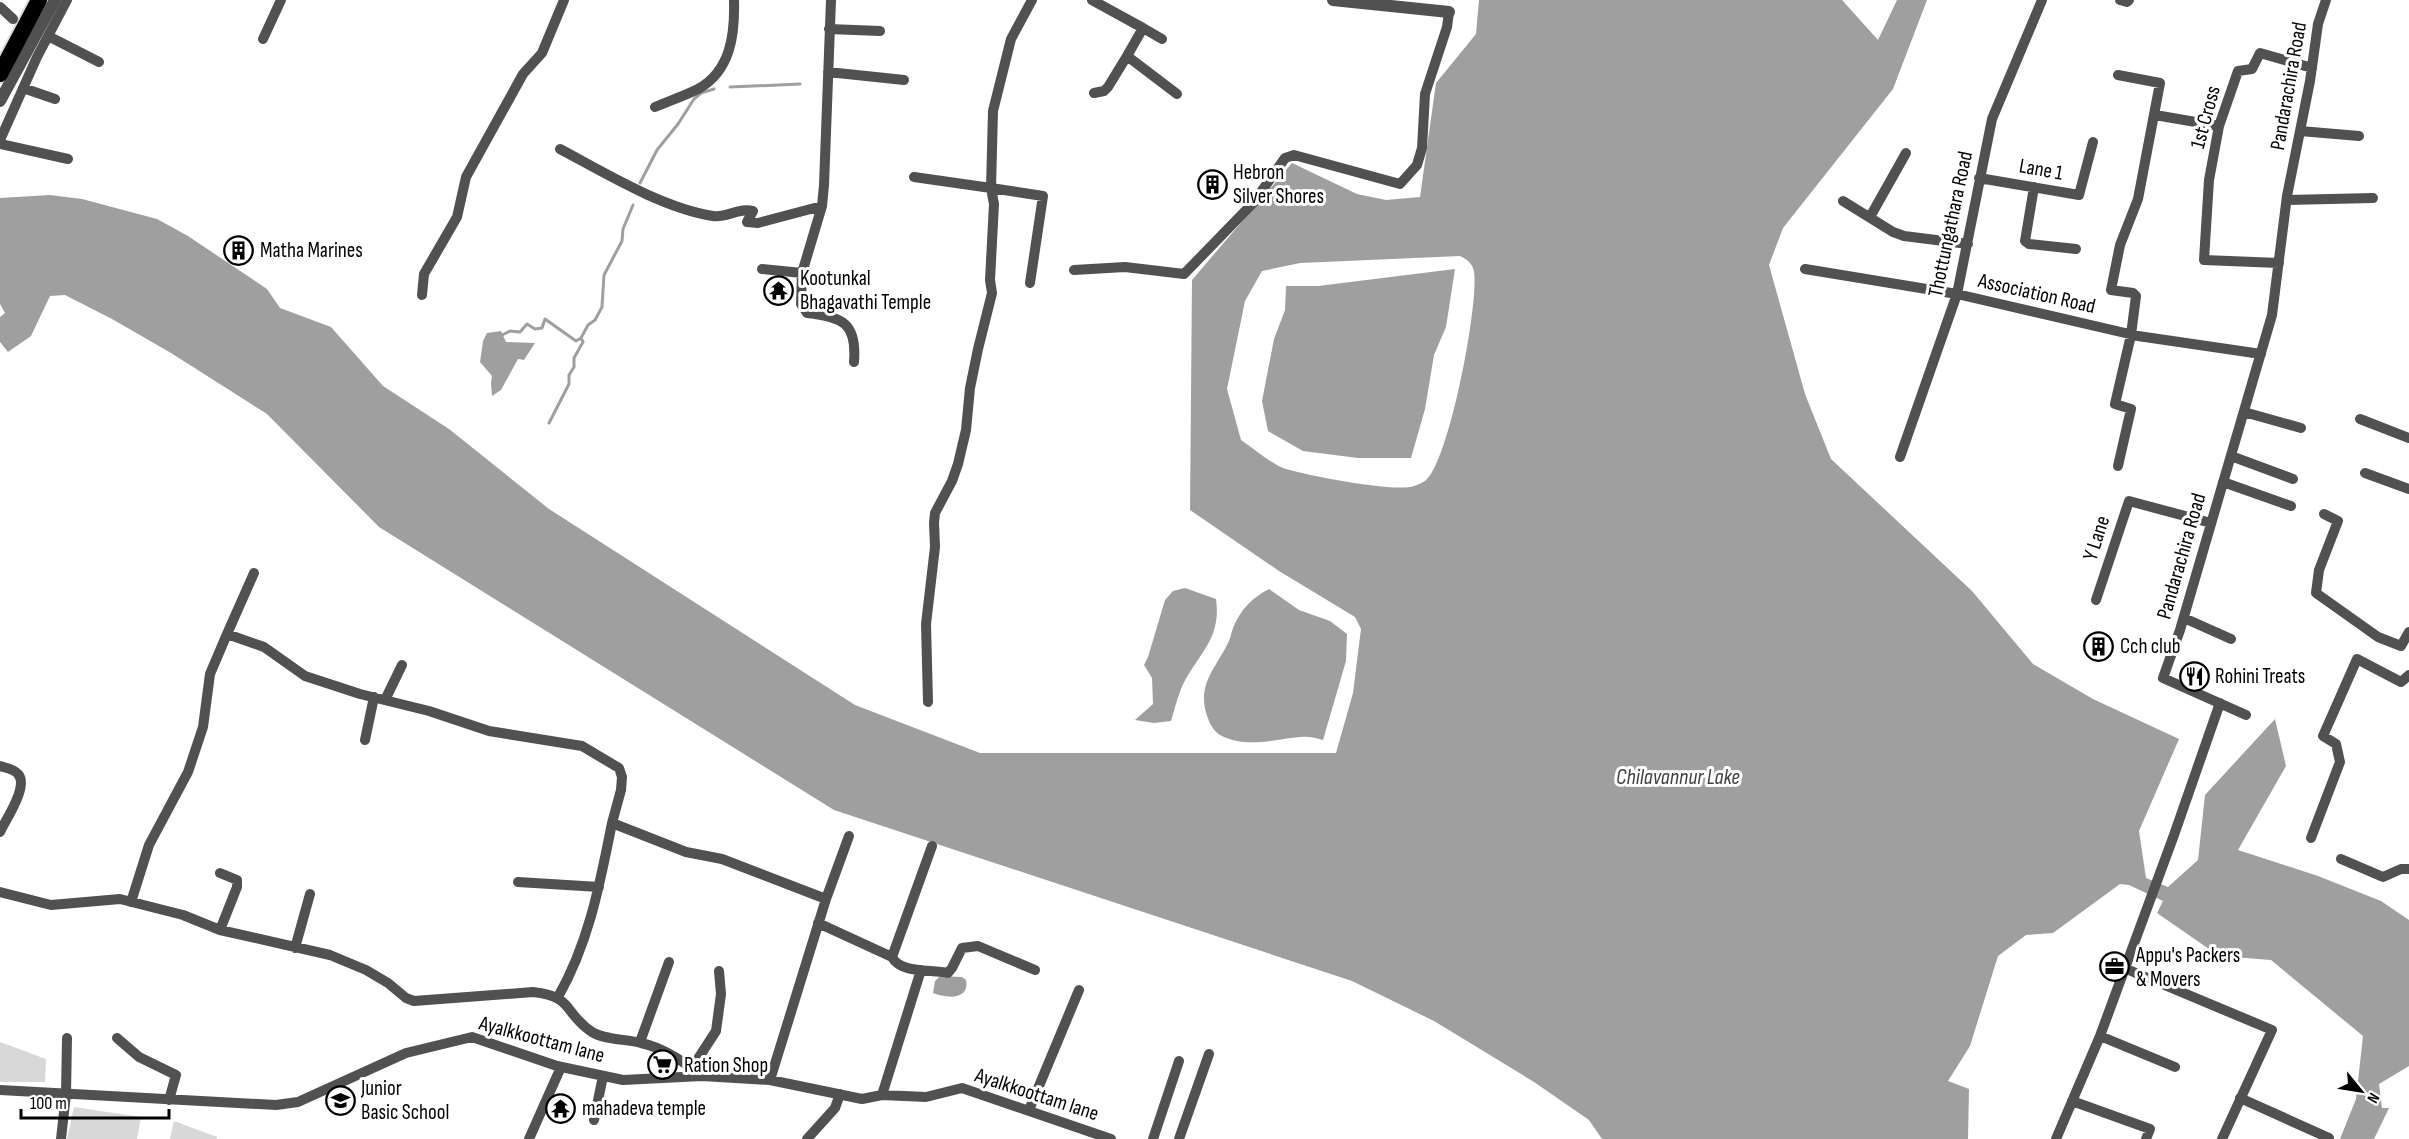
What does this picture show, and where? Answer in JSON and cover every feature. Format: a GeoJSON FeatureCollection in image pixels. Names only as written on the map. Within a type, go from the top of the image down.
{"type":"FeatureCollection","features":[{"type":"Feature","properties":{"kind":"highway"},"geometry":{"type":"LineString","coordinates":[[0,74],[39,0]]}},
{"type":"Feature","properties":{"kind":"street"},"geometry":{"type":"LineString","coordinates":[[0,100],[55,0]]}},
{"type":"Feature","properties":{"kind":"street"},"geometry":{"type":"LineString","coordinates":[[68,0],[54,39],[23,88],[0,142],[68,159]]}},
{"type":"Feature","properties":{"kind":"street"},"geometry":{"type":"LineString","coordinates":[[263,39],[281,0]]}},
{"type":"Feature","properties":{"kind":"street"},"geometry":{"type":"LineString","coordinates":[[422,295],[424,274],[454,225],[466,177],[523,74],[542,53],[564,0]]}},
{"type":"Feature","properties":{"kind":"street"},"geometry":{"type":"LineString","coordinates":[[655,107],[698,88],[715,76],[729,54],[733,31],[734,0]]}},
{"type":"Feature","properties":{"kind":"street"},"geometry":{"type":"LineString","coordinates":[[831,0],[822,207],[802,273],[801,304],[807,313],[832,315],[842,322],[852,333],[855,344],[854,362]]}},
{"type":"Feature","properties":{"kind":"street"},"geometry":{"type":"LineString","coordinates":[[928,702],[926,624],[935,547],[935,513],[958,464],[966,430],[970,388],[992,293],[990,280],[994,204],[991,188],[993,111],[1011,39],[1032,0]]}},
{"type":"Feature","properties":{"kind":"street"},"geometry":{"type":"LineString","coordinates":[[1092,0],[1162,39]]}},
{"type":"Feature","properties":{"kind":"street"},"geometry":{"type":"LineString","coordinates":[[1074,270],[1125,267],[1184,274],[1254,202],[1285,158],[1294,156],[1400,184],[1417,165],[1422,148],[1425,94],[1447,27],[1449,12],[1333,0]]}},
{"type":"Feature","properties":{"kind":"street","name":"Thottungathara Road"},"geometry":{"type":"LineString","coordinates":[[1900,457],[1957,294],[1992,119],[2042,0]]}},
{"type":"Feature","properties":{"kind":"street"},"geometry":{"type":"LineString","coordinates":[[2120,0],[2127,2],[2128,0]]}},
{"type":"Feature","properties":{"kind":"street","name":"Pandarachira Road"},"geometry":{"type":"LineString","coordinates":[[2220,703],[2163,678],[2184,618],[2272,315],[2287,200],[2318,24],[2326,0]]}},
{"type":"Feature","properties":{"kind":"street"},"geometry":{"type":"LineString","coordinates":[[0,7],[13,19]]}},
{"type":"Feature","properties":{"kind":"street"},"geometry":{"type":"LineString","coordinates":[[1094,93],[1104,91],[1108,87],[1143,27]]}},
{"type":"Feature","properties":{"kind":"street"},"geometry":{"type":"LineString","coordinates":[[829,29],[880,31]]}},
{"type":"Feature","properties":{"kind":"street"},"geometry":{"type":"LineString","coordinates":[[54,39],[99,62]]}},
{"type":"Feature","properties":{"kind":"street","name":"1st Cross"},"geometry":{"type":"LineString","coordinates":[[2279,263],[2204,260],[2209,180],[2219,126],[2238,71],[2253,69],[2260,53],[2312,68]]}},
{"type":"Feature","properties":{"kind":"street"},"geometry":{"type":"LineString","coordinates":[[1127,56],[1177,94]]}},
{"type":"Feature","properties":{"kind":"street"},"geometry":{"type":"LineString","coordinates":[[828,72],[904,80]]}},
{"type":"Feature","properties":{"kind":"street"},"geometry":{"type":"LineString","coordinates":[[2118,75],[2160,83],[2138,199],[2120,245],[2111,290],[2133,292],[2136,296],[2131,335],[2115,404],[2131,410],[2118,466]]}},
{"type":"Feature","properties":{"kind":"street"},"geometry":{"type":"LineString","coordinates":[[23,88],[55,99]]}},
{"type":"Feature","properties":{"kind":"street"},"geometry":{"type":"LineString","coordinates":[[2155,115],[2219,126]]}},
{"type":"Feature","properties":{"kind":"street"},"geometry":{"type":"LineString","coordinates":[[2300,131],[2359,136]]}},
{"type":"Feature","properties":{"kind":"street","name":"Lane 1"},"geometry":{"type":"LineString","coordinates":[[1979,178],[2079,195],[2093,142]]}},
{"type":"Feature","properties":{"kind":"street"},"geometry":{"type":"LineString","coordinates":[[560,149],[656,198],[715,217],[748,210],[753,212],[747,222],[758,223],[822,207]]}},
{"type":"Feature","properties":{"kind":"street"},"geometry":{"type":"LineString","coordinates":[[1870,218],[1906,153]]}},
{"type":"Feature","properties":{"kind":"street"},"geometry":{"type":"LineString","coordinates":[[914,177],[1043,196],[1030,283]]}},
{"type":"Feature","properties":{"kind":"street"},"geometry":{"type":"LineString","coordinates":[[2034,187],[2025,241],[2029,244],[2076,249]]}},
{"type":"Feature","properties":{"kind":"street"},"geometry":{"type":"LineString","coordinates":[[2287,200],[2373,198]]}},
{"type":"Feature","properties":{"kind":"street"},"geometry":{"type":"LineString","coordinates":[[1843,201],[1893,232],[1904,236],[1968,244]]}},
{"type":"Feature","properties":{"kind":"street","name":"Association Road"},"geometry":{"type":"LineString","coordinates":[[1805,269],[1957,294],[2131,335],[2261,354]]}},
{"type":"Feature","properties":{"kind":"street"},"geometry":{"type":"LineString","coordinates":[[762,270],[802,273]]}},
{"type":"Feature","properties":{"kind":"street"},"geometry":{"type":"LineString","coordinates":[[2244,412],[2301,428]]}},
{"type":"Feature","properties":{"kind":"street"},"geometry":{"type":"LineString","coordinates":[[2360,419],[2409,438]]}},
{"type":"Feature","properties":{"kind":"street"},"geometry":{"type":"LineString","coordinates":[[2231,456],[2293,479]]}},
{"type":"Feature","properties":{"kind":"street"},"geometry":{"type":"LineString","coordinates":[[2365,473],[2409,489]]}},
{"type":"Feature","properties":{"kind":"street"},"geometry":{"type":"LineString","coordinates":[[2223,482],[2291,506]]}},
{"type":"Feature","properties":{"kind":"street","name":"Y Lane"},"geometry":{"type":"LineString","coordinates":[[2096,600],[2129,501],[2211,523]]}},
{"type":"Feature","properties":{"kind":"street"},"geometry":{"type":"LineString","coordinates":[[2324,514],[2338,521],[2319,570],[2316,593],[2378,637],[2402,646],[2409,632]]}},
{"type":"Feature","properties":{"kind":"street"},"geometry":{"type":"LineString","coordinates":[[131,902],[149,845],[188,772],[203,727],[210,674],[254,573]]}},
{"type":"Feature","properties":{"kind":"street"},"geometry":{"type":"LineString","coordinates":[[2184,618],[2231,639]]}},
{"type":"Feature","properties":{"kind":"street"},"geometry":{"type":"LineString","coordinates":[[227,634],[264,647],[304,676],[379,699],[429,711],[489,731],[582,746],[619,768],[622,777],[621,790],[599,887],[574,968],[558,997]]}},
{"type":"Feature","properties":{"kind":"street"},"geometry":{"type":"LineString","coordinates":[[2311,838],[2340,762],[2337,744],[2322,736],[2357,660],[2401,682],[2409,675]]}},
{"type":"Feature","properties":{"kind":"street"},"geometry":{"type":"LineString","coordinates":[[365,740],[379,699],[402,665]]}},
{"type":"Feature","properties":{"kind":"street"},"geometry":{"type":"LineString","coordinates":[[2056,1139],[2100,1036],[2220,703],[2246,715]]}},
{"type":"Feature","properties":{"kind":"street"},"geometry":{"type":"LineString","coordinates":[[0,766],[15,771],[20,776],[22,785],[0,832]]}},
{"type":"Feature","properties":{"kind":"street"},"geometry":{"type":"LineString","coordinates":[[612,823],[686,852],[722,859],[826,899]]}},
{"type":"Feature","properties":{"kind":"street"},"geometry":{"type":"LineString","coordinates":[[770,1080],[818,922],[849,836]]}},
{"type":"Feature","properties":{"kind":"street"},"geometry":{"type":"LineString","coordinates":[[892,957],[932,846]]}},
{"type":"Feature","properties":{"kind":"street"},"geometry":{"type":"LineString","coordinates":[[2341,859],[2383,877],[2401,868],[2409,869]]}},
{"type":"Feature","properties":{"kind":"street"},"geometry":{"type":"LineString","coordinates":[[220,873],[237,880],[237,886],[220,930]]}},
{"type":"Feature","properties":{"kind":"street"},"geometry":{"type":"LineString","coordinates":[[518,882],[599,887]]}},
{"type":"Feature","properties":{"kind":"street"},"geometry":{"type":"LineString","coordinates":[[0,892],[51,905],[120,899],[183,915],[220,930],[330,955],[366,970],[388,983],[406,998],[414,1001],[533,992],[558,997],[595,1034],[640,1042],[663,1051],[702,1076]]}},
{"type":"Feature","properties":{"kind":"street"},"geometry":{"type":"LineString","coordinates":[[295,948],[310,894]]}},
{"type":"Feature","properties":{"kind":"street"},"geometry":{"type":"LineString","coordinates":[[818,922],[914,970],[931,969],[948,973],[962,948],[971,945],[1035,970]]}},
{"type":"Feature","properties":{"kind":"street"},"geometry":{"type":"LineString","coordinates":[[640,1042],[669,962]]}},
{"type":"Feature","properties":{"kind":"street"},"geometry":{"type":"LineString","coordinates":[[2124,968],[2272,1030],[2222,1139]]}},
{"type":"Feature","properties":{"kind":"street"},"geometry":{"type":"LineString","coordinates":[[882,1095],[921,970]]}},
{"type":"Feature","properties":{"kind":"street"},"geometry":{"type":"LineString","coordinates":[[692,1068],[716,1031],[721,994],[719,971]]}},
{"type":"Feature","properties":{"kind":"street"},"geometry":{"type":"LineString","coordinates":[[1029,1110],[1079,990]]}},
{"type":"Feature","properties":{"kind":"street"},"geometry":{"type":"LineString","coordinates":[[2100,1036],[2175,1067]]}},
{"type":"Feature","properties":{"kind":"street","name":"Ayalkkoottam lane"},"geometry":{"type":"LineString","coordinates":[[0,1090],[276,1105],[298,1102],[406,1053],[472,1037],[561,1067],[603,1076],[638,1080],[702,1076],[770,1080],[862,1099],[882,1095],[926,1097],[962,1088],[1111,1139]]}},
{"type":"Feature","properties":{"kind":"street"},"geometry":{"type":"LineString","coordinates":[[61,1139],[66,1094],[67,1038]]}},
{"type":"Feature","properties":{"kind":"street"},"geometry":{"type":"LineString","coordinates":[[117,1038],[139,1057],[176,1075],[169,1100]]}},
{"type":"Feature","properties":{"kind":"street"},"geometry":{"type":"LineString","coordinates":[[1179,1139],[1209,1054]]}},
{"type":"Feature","properties":{"kind":"street"},"geometry":{"type":"LineString","coordinates":[[1153,1139],[1179,1060]]}},
{"type":"Feature","properties":{"kind":"street"},"geometry":{"type":"LineString","coordinates":[[529,1139],[561,1067]]}},
{"type":"Feature","properties":{"kind":"street"},"geometry":{"type":"LineString","coordinates":[[594,1120],[603,1076]]}},
{"type":"Feature","properties":{"kind":"street"},"geometry":{"type":"LineString","coordinates":[[807,1139],[835,1108],[840,1094]]}},
{"type":"Feature","properties":{"kind":"street"},"geometry":{"type":"LineString","coordinates":[[2240,1098],[2329,1138]]}},
{"type":"Feature","properties":{"kind":"street"},"geometry":{"type":"LineString","coordinates":[[2072,1101],[2148,1134]]}},
{"type":"Feature","properties":{"kind":"street"},"geometry":{"type":"LineString","coordinates":[[1081,1139],[1094,1133]]}},
{"type":"Feature","properties":{"kind":"shaded area"},"geometry":{"type":"Polygon","coordinates":[[[0,1042],[46,1059],[45,1082],[0,1082],[0,1042]]]}},
{"type":"Feature","properties":{"kind":"shaded area"},"geometry":{"type":"Polygon","coordinates":[[[74,1107],[141,1117],[137,1139],[67,1139],[74,1107]]]}},
{"type":"Feature","properties":{"kind":"shaded area"},"geometry":{"type":"Polygon","coordinates":[[[174,1121],[217,1137],[217,1139],[170,1139],[174,1121]]]}},
{"type":"Feature","properties":{"kind":"water","name":"Chilavannur Lake"},"geometry":{"type":"Polygon","coordinates":[[[1479,0],[1842,0],[1878,40],[1897,0],[1927,0],[1893,89],[1783,228],[1769,265],[1805,394],[1831,459],[1972,591],[2033,664],[2093,699],[2179,739],[2139,831],[2146,878],[2168,887],[2198,860],[2205,795],[2275,719],[2286,766],[2238,850],[2318,876],[2381,901],[2409,920],[2409,1066],[2379,1084],[2382,1108],[2389,1108],[2374,1139],[2340,1139],[2356,1099],[2363,1036],[2271,960],[2219,956],[2157,913],[2163,901],[2129,885],[2120,884],[2053,933],[2026,935],[1998,956],[1970,1046],[1948,1081],[1969,1089],[1968,1139],[1602,1139],[1589,1120],[1534,1082],[1434,1021],[1352,981],[834,810],[379,527],[267,414],[171,353],[65,295],[50,296],[31,336],[8,352],[0,342],[0,317],[5,313],[0,304],[0,198],[50,195],[82,199],[157,219],[188,236],[267,289],[280,308],[331,327],[383,386],[449,429],[549,509],[855,705],[980,753],[1336,753],[1353,693],[1361,629],[1355,617],[1279,571],[1190,510],[1192,280],[1292,163],[1357,194],[1386,200],[1420,197],[1436,83],[1476,34],[1479,0]],[[1460,256],[1300,263],[1262,271],[1245,301],[1227,389],[1241,440],[1283,468],[1310,475],[1404,488],[1426,480],[1435,467],[1453,414],[1472,315],[1474,272],[1471,264],[1460,256]]]}},
{"type":"Feature","properties":{"kind":"water"},"geometry":{"type":"Polygon","coordinates":[[[1455,269],[1446,327],[1434,355],[1425,409],[1411,458],[1358,458],[1303,451],[1268,431],[1262,401],[1274,339],[1285,310],[1286,286],[1318,286],[1455,269]]]}},
{"type":"Feature","properties":{"kind":"water"},"geometry":{"type":"Polygon","coordinates":[[[501,331],[506,342],[535,343],[524,360],[518,359],[501,390],[492,396],[492,376],[480,362],[483,341],[487,333],[501,331]]]}},
{"type":"Feature","properties":{"kind":"water"},"geometry":{"type":"Polygon","coordinates":[[[1185,588],[1216,599],[1217,614],[1212,637],[1181,689],[1171,721],[1154,723],[1135,720],[1153,704],[1152,678],[1144,665],[1165,600],[1173,591],[1185,588]]]}},
{"type":"Feature","properties":{"kind":"water"},"geometry":{"type":"Polygon","coordinates":[[[1269,589],[1299,610],[1330,621],[1347,634],[1346,661],[1323,740],[1304,737],[1240,742],[1220,735],[1209,721],[1204,699],[1211,672],[1228,643],[1239,615],[1252,600],[1269,589]]]}},
{"type":"Feature","properties":{"kind":"water"},"geometry":{"type":"Polygon","coordinates":[[[940,976],[962,977],[966,980],[964,992],[961,995],[950,997],[933,993],[935,981],[940,976]]]}},
{"type":"Feature","properties":{"kind":"waterway"},"geometry":{"type":"LineString","coordinates":[[730,87],[800,84]]}},
{"type":"Feature","properties":{"kind":"waterway"},"geometry":{"type":"LineString","coordinates":[[640,183],[657,150],[694,99],[701,93],[714,89]]}},
{"type":"Feature","properties":{"kind":"waterway"},"geometry":{"type":"LineString","coordinates":[[500,336],[510,331],[520,332],[527,324],[535,329],[542,328],[545,319],[576,341],[581,338],[602,307],[604,275],[622,241],[623,229],[633,205]]}},
{"type":"Feature","properties":{"kind":"waterway"},"geometry":{"type":"LineString","coordinates":[[549,423],[569,384],[574,358],[583,342],[581,338]]}},
{"type":"Feature","properties":{"kind":"place","name":"Hebron Silver Shores"},"geometry":{"type":"Point","coordinates":[1212,184]}},
{"type":"Feature","properties":{"kind":"place","name":"Matha Marines"},"geometry":{"type":"Point","coordinates":[239,250]}},
{"type":"Feature","properties":{"kind":"place","name":"Kootunkal Bhagavathi Temple"},"geometry":{"type":"Point","coordinates":[779,290]}},
{"type":"Feature","properties":{"kind":"place","name":"Cch club"},"geometry":{"type":"Point","coordinates":[2099,646]}},
{"type":"Feature","properties":{"kind":"place","name":"Rohini Treats"},"geometry":{"type":"Point","coordinates":[2194,676]}},
{"type":"Feature","properties":{"kind":"place","name":"Appu's Packers & Movers"},"geometry":{"type":"Point","coordinates":[2115,967]}},
{"type":"Feature","properties":{"kind":"place","name":"Ration Shop"},"geometry":{"type":"Point","coordinates":[663,1065]}},
{"type":"Feature","properties":{"kind":"place","name":"Junior Basic School"},"geometry":{"type":"Point","coordinates":[340,1100]}},
{"type":"Feature","properties":{"kind":"place","name":"mahadeva temple"},"geometry":{"type":"Point","coordinates":[561,1108]}}]}
